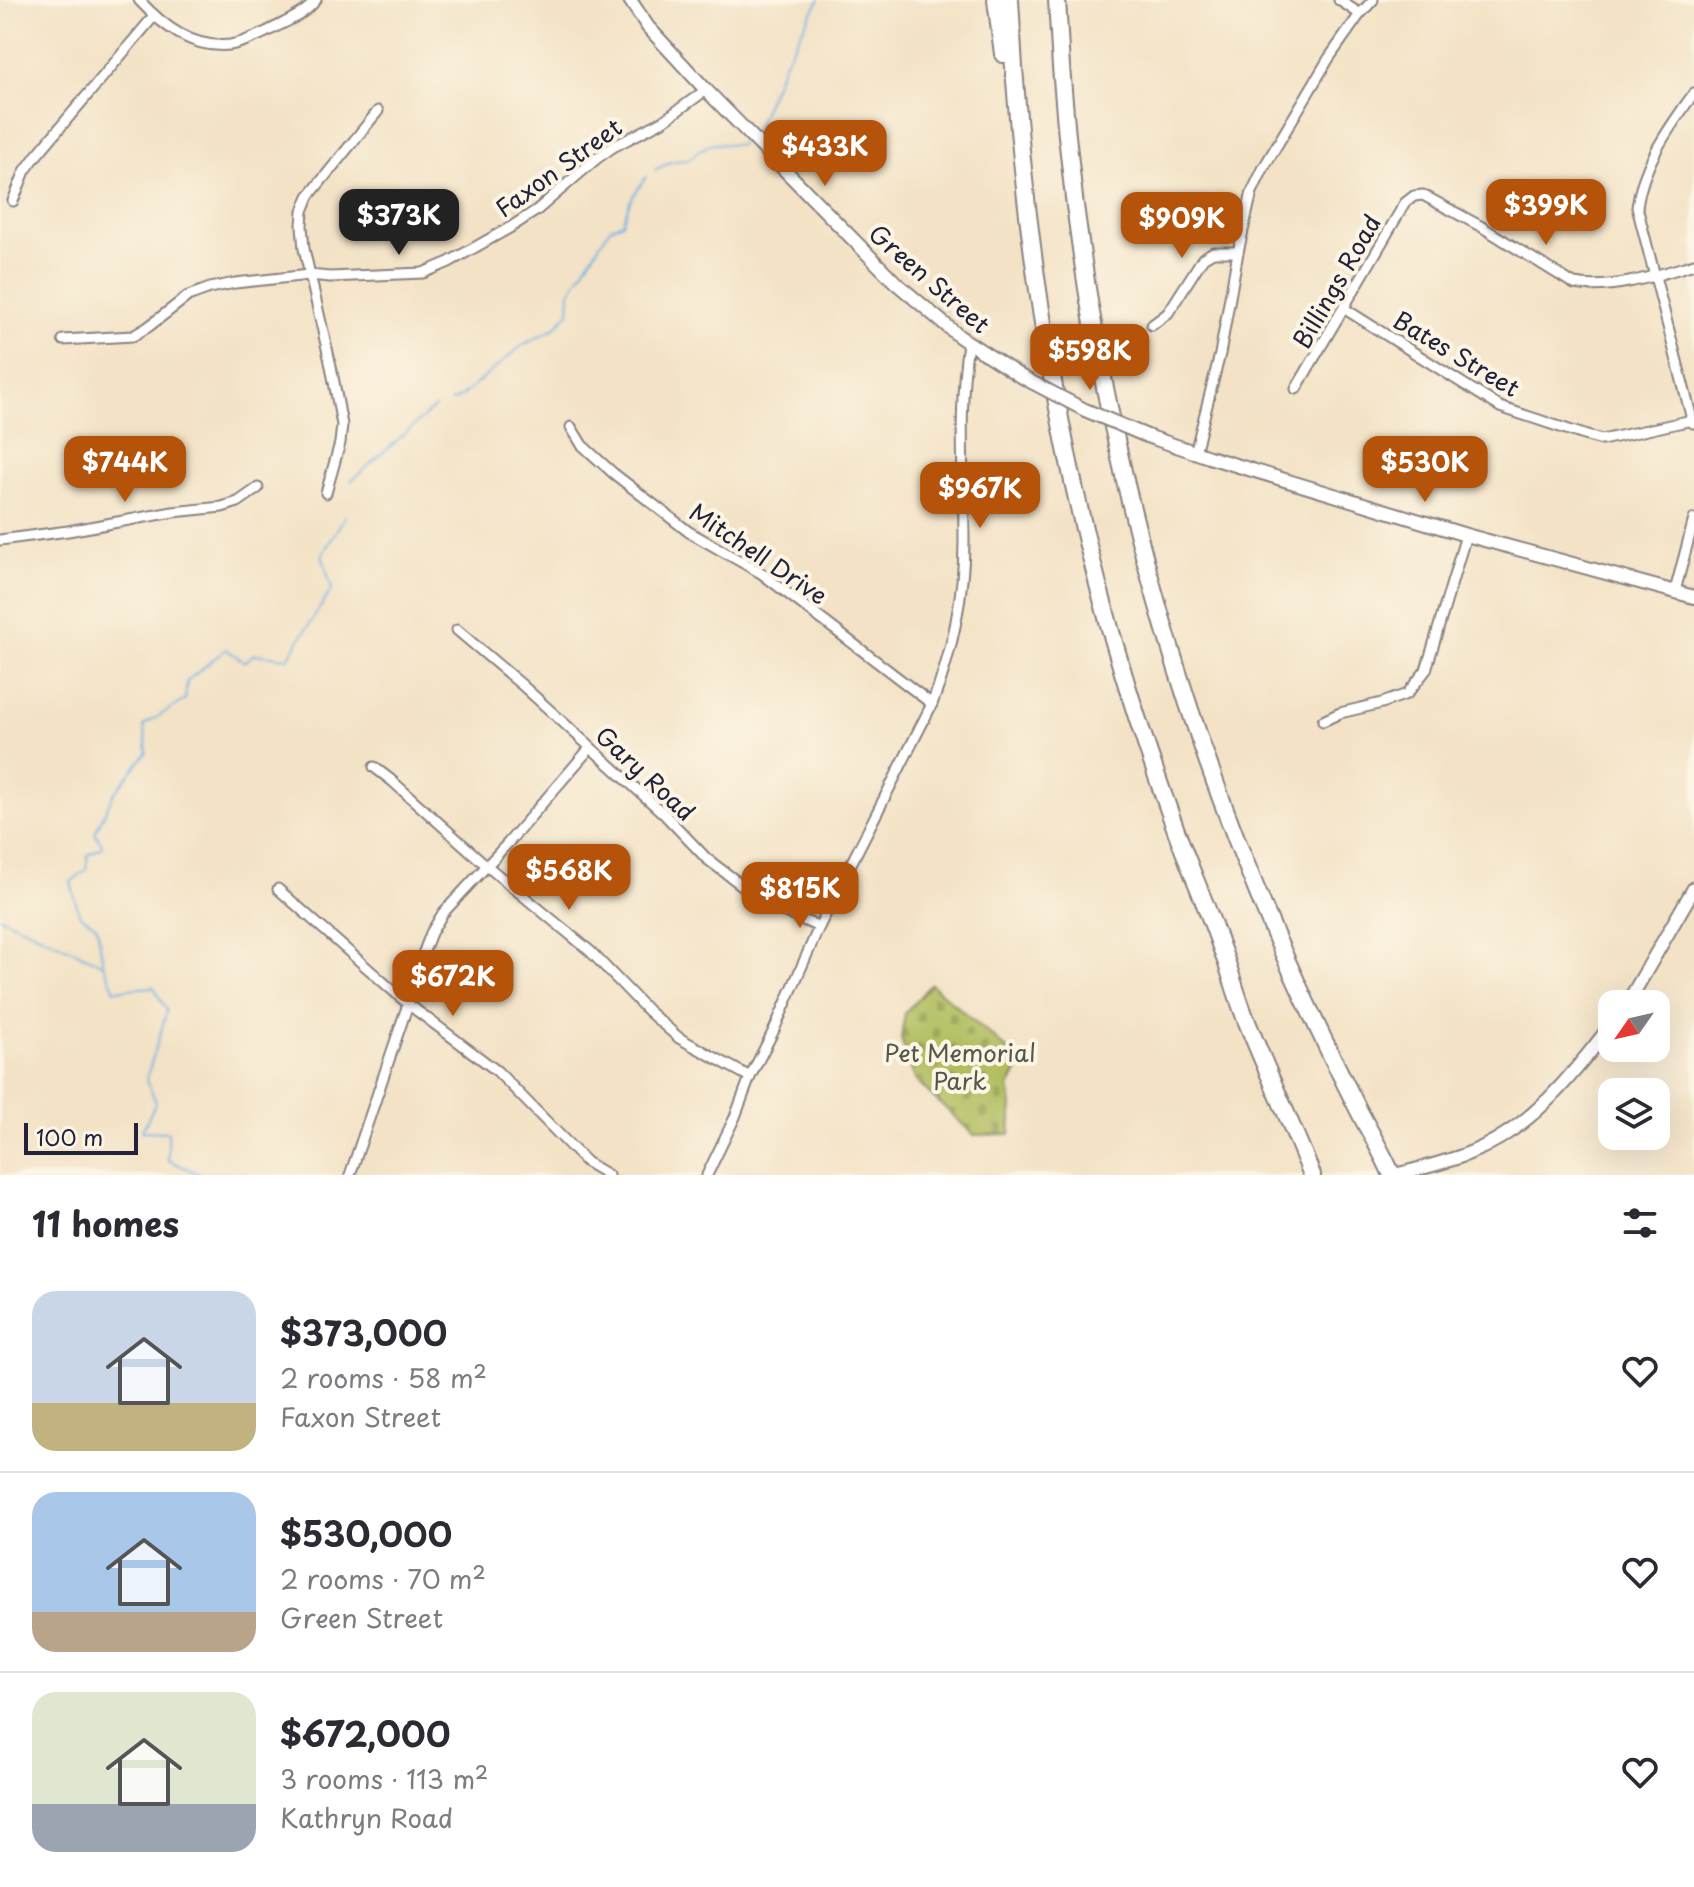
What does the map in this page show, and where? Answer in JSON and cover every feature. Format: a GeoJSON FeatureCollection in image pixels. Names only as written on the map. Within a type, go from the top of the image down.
{"type":"FeatureCollection","features":[{"type":"Feature","properties":{"kind":"highway"},"geometry":{"type":"LineString","coordinates":[[996,0],[1038,296],[1062,430],[1093,565],[1123,673],[1176,830],[1245,1016],[1312,1175]]}},
{"type":"Feature","properties":{"kind":"highway"},"geometry":{"type":"LineString","coordinates":[[1010,0],[1023,180]]}},
{"type":"Feature","properties":{"kind":"highway"},"geometry":{"type":"LineString","coordinates":[[1057,0],[1066,125],[1081,250],[1108,401],[1136,524],[1177,672],[1229,818],[1278,940],[1315,1022],[1394,1175]]}},
{"type":"Feature","properties":{"kind":"highway"},"geometry":{"type":"LineString","coordinates":[[1066,125],[1068,0]]}},
{"type":"Feature","properties":{"kind":"main road","name":"Green Street"},"geometry":{"type":"LineString","coordinates":[[630,0],[648,27],[706,90],[896,283],[968,343],[1020,376],[1073,404],[1195,453],[1466,535],[1694,597]]}},
{"type":"Feature","properties":{"kind":"main road"},"geometry":{"type":"LineString","coordinates":[[1635,990],[1694,888]]}},
{"type":"Feature","properties":{"kind":"main road"},"geometry":{"type":"LineString","coordinates":[[1394,1175],[1468,1154],[1498,1138],[1556,1093],[1598,1041]]}},
{"type":"Feature","properties":{"kind":"street"},"geometry":{"type":"LineString","coordinates":[[139,0],[175,32],[197,42],[214,45],[232,45],[251,39],[297,17],[316,0]]}},
{"type":"Feature","properties":{"kind":"street"},"geometry":{"type":"LineString","coordinates":[[1339,0],[1360,14]]}},
{"type":"Feature","properties":{"kind":"street"},"geometry":{"type":"LineString","coordinates":[[1195,453],[1220,354],[1252,192],[1329,58],[1373,0]]}},
{"type":"Feature","properties":{"kind":"street"},"geometry":{"type":"LineString","coordinates":[[13,201],[25,171],[36,156],[154,16]]}},
{"type":"Feature","properties":{"kind":"street","name":"Faxon Street"},"geometry":{"type":"LineString","coordinates":[[63,340],[133,336],[188,296],[235,283],[309,275],[423,273],[449,262],[537,210],[596,159],[663,121],[706,90]]}},
{"type":"Feature","properties":{"kind":"street"},"geometry":{"type":"LineString","coordinates":[[1693,423],[1637,207],[1643,180],[1664,136],[1694,93]]}},
{"type":"Feature","properties":{"kind":"street"},"geometry":{"type":"LineString","coordinates":[[326,493],[342,425],[304,249],[303,211],[309,196],[378,111]]}},
{"type":"Feature","properties":{"kind":"street","name":"Billings Road"},"geometry":{"type":"LineString","coordinates":[[1296,389],[1405,203],[1414,196],[1423,195],[1482,227],[1574,284],[1586,286],[1655,275]]}},
{"type":"Feature","properties":{"kind":"street"},"geometry":{"type":"LineString","coordinates":[[1152,325],[1168,313],[1203,258],[1213,252],[1238,252]]}},
{"type":"Feature","properties":{"kind":"street"},"geometry":{"type":"LineString","coordinates":[[1655,275],[1694,264]]}},
{"type":"Feature","properties":{"kind":"street","name":"Bates Street"},"geometry":{"type":"LineString","coordinates":[[1345,309],[1500,407],[1587,436],[1602,440],[1693,423]]}},
{"type":"Feature","properties":{"kind":"street"},"geometry":{"type":"LineString","coordinates":[[707,1175],[819,927],[941,682],[954,636],[964,543],[963,394],[968,343]]}},
{"type":"Feature","properties":{"kind":"street","name":"Mitchell Drive"},"geometry":{"type":"LineString","coordinates":[[571,427],[592,455],[689,532],[761,573],[932,704]]}},
{"type":"Feature","properties":{"kind":"street"},"geometry":{"type":"LineString","coordinates":[[0,540],[222,507],[238,502],[258,488]]}},
{"type":"Feature","properties":{"kind":"street"},"geometry":{"type":"LineString","coordinates":[[1675,591],[1694,519]]}},
{"type":"Feature","properties":{"kind":"street"},"geometry":{"type":"LineString","coordinates":[[1323,721],[1340,713],[1407,694],[1426,670],[1466,535]]}},
{"type":"Feature","properties":{"kind":"street","name":"Gary Road"},"geometry":{"type":"LineString","coordinates":[[457,630],[664,814],[707,859],[755,895],[819,927]]}},
{"type":"Feature","properties":{"kind":"street"},"geometry":{"type":"LineString","coordinates":[[350,1175],[431,933],[443,913],[590,748]]}},
{"type":"Feature","properties":{"kind":"street"},"geometry":{"type":"LineString","coordinates":[[374,767],[590,951],[679,1038],[750,1077]]}},
{"type":"Feature","properties":{"kind":"street"},"geometry":{"type":"LineString","coordinates":[[278,889],[408,1004],[497,1071],[586,1162],[608,1175]]}},
{"type":"Feature","properties":{"kind":"green space","name":"Pet Memorial Park"},"geometry":{"type":"Polygon","coordinates":[[[931,984],[1022,1062],[1009,1087],[1012,1105],[1010,1134],[974,1135],[915,1080],[901,1039],[905,1013],[931,984]]]}},
{"type":"Feature","properties":{"kind":"waterway"},"geometry":{"type":"LineString","coordinates":[[754,132],[786,59],[819,0]]}},
{"type":"Feature","properties":{"kind":"waterway"},"geometry":{"type":"LineString","coordinates":[[655,170],[673,161],[688,160],[712,144],[740,145],[742,141]]}},
{"type":"Feature","properties":{"kind":"waterway"},"geometry":{"type":"LineString","coordinates":[[451,402],[523,345],[555,328],[569,312],[570,292],[610,228],[622,223],[631,199],[646,177]]}},
{"type":"Feature","properties":{"kind":"waterway"},"geometry":{"type":"LineString","coordinates":[[351,481],[435,407]]}},
{"type":"Feature","properties":{"kind":"waterway"},"geometry":{"type":"LineString","coordinates":[[103,964],[97,926],[79,914],[71,882],[86,870],[88,855],[103,847],[95,833],[113,795],[147,752],[144,725],[185,700],[187,681],[226,649],[245,662],[254,654],[288,658],[332,589],[322,555],[345,516]]}},
{"type":"Feature","properties":{"kind":"waterway"},"geometry":{"type":"LineString","coordinates":[[0,917],[103,964],[115,990],[154,987],[167,1011],[146,1080],[156,1102],[142,1131],[168,1132],[168,1160],[202,1175]]}}]}
